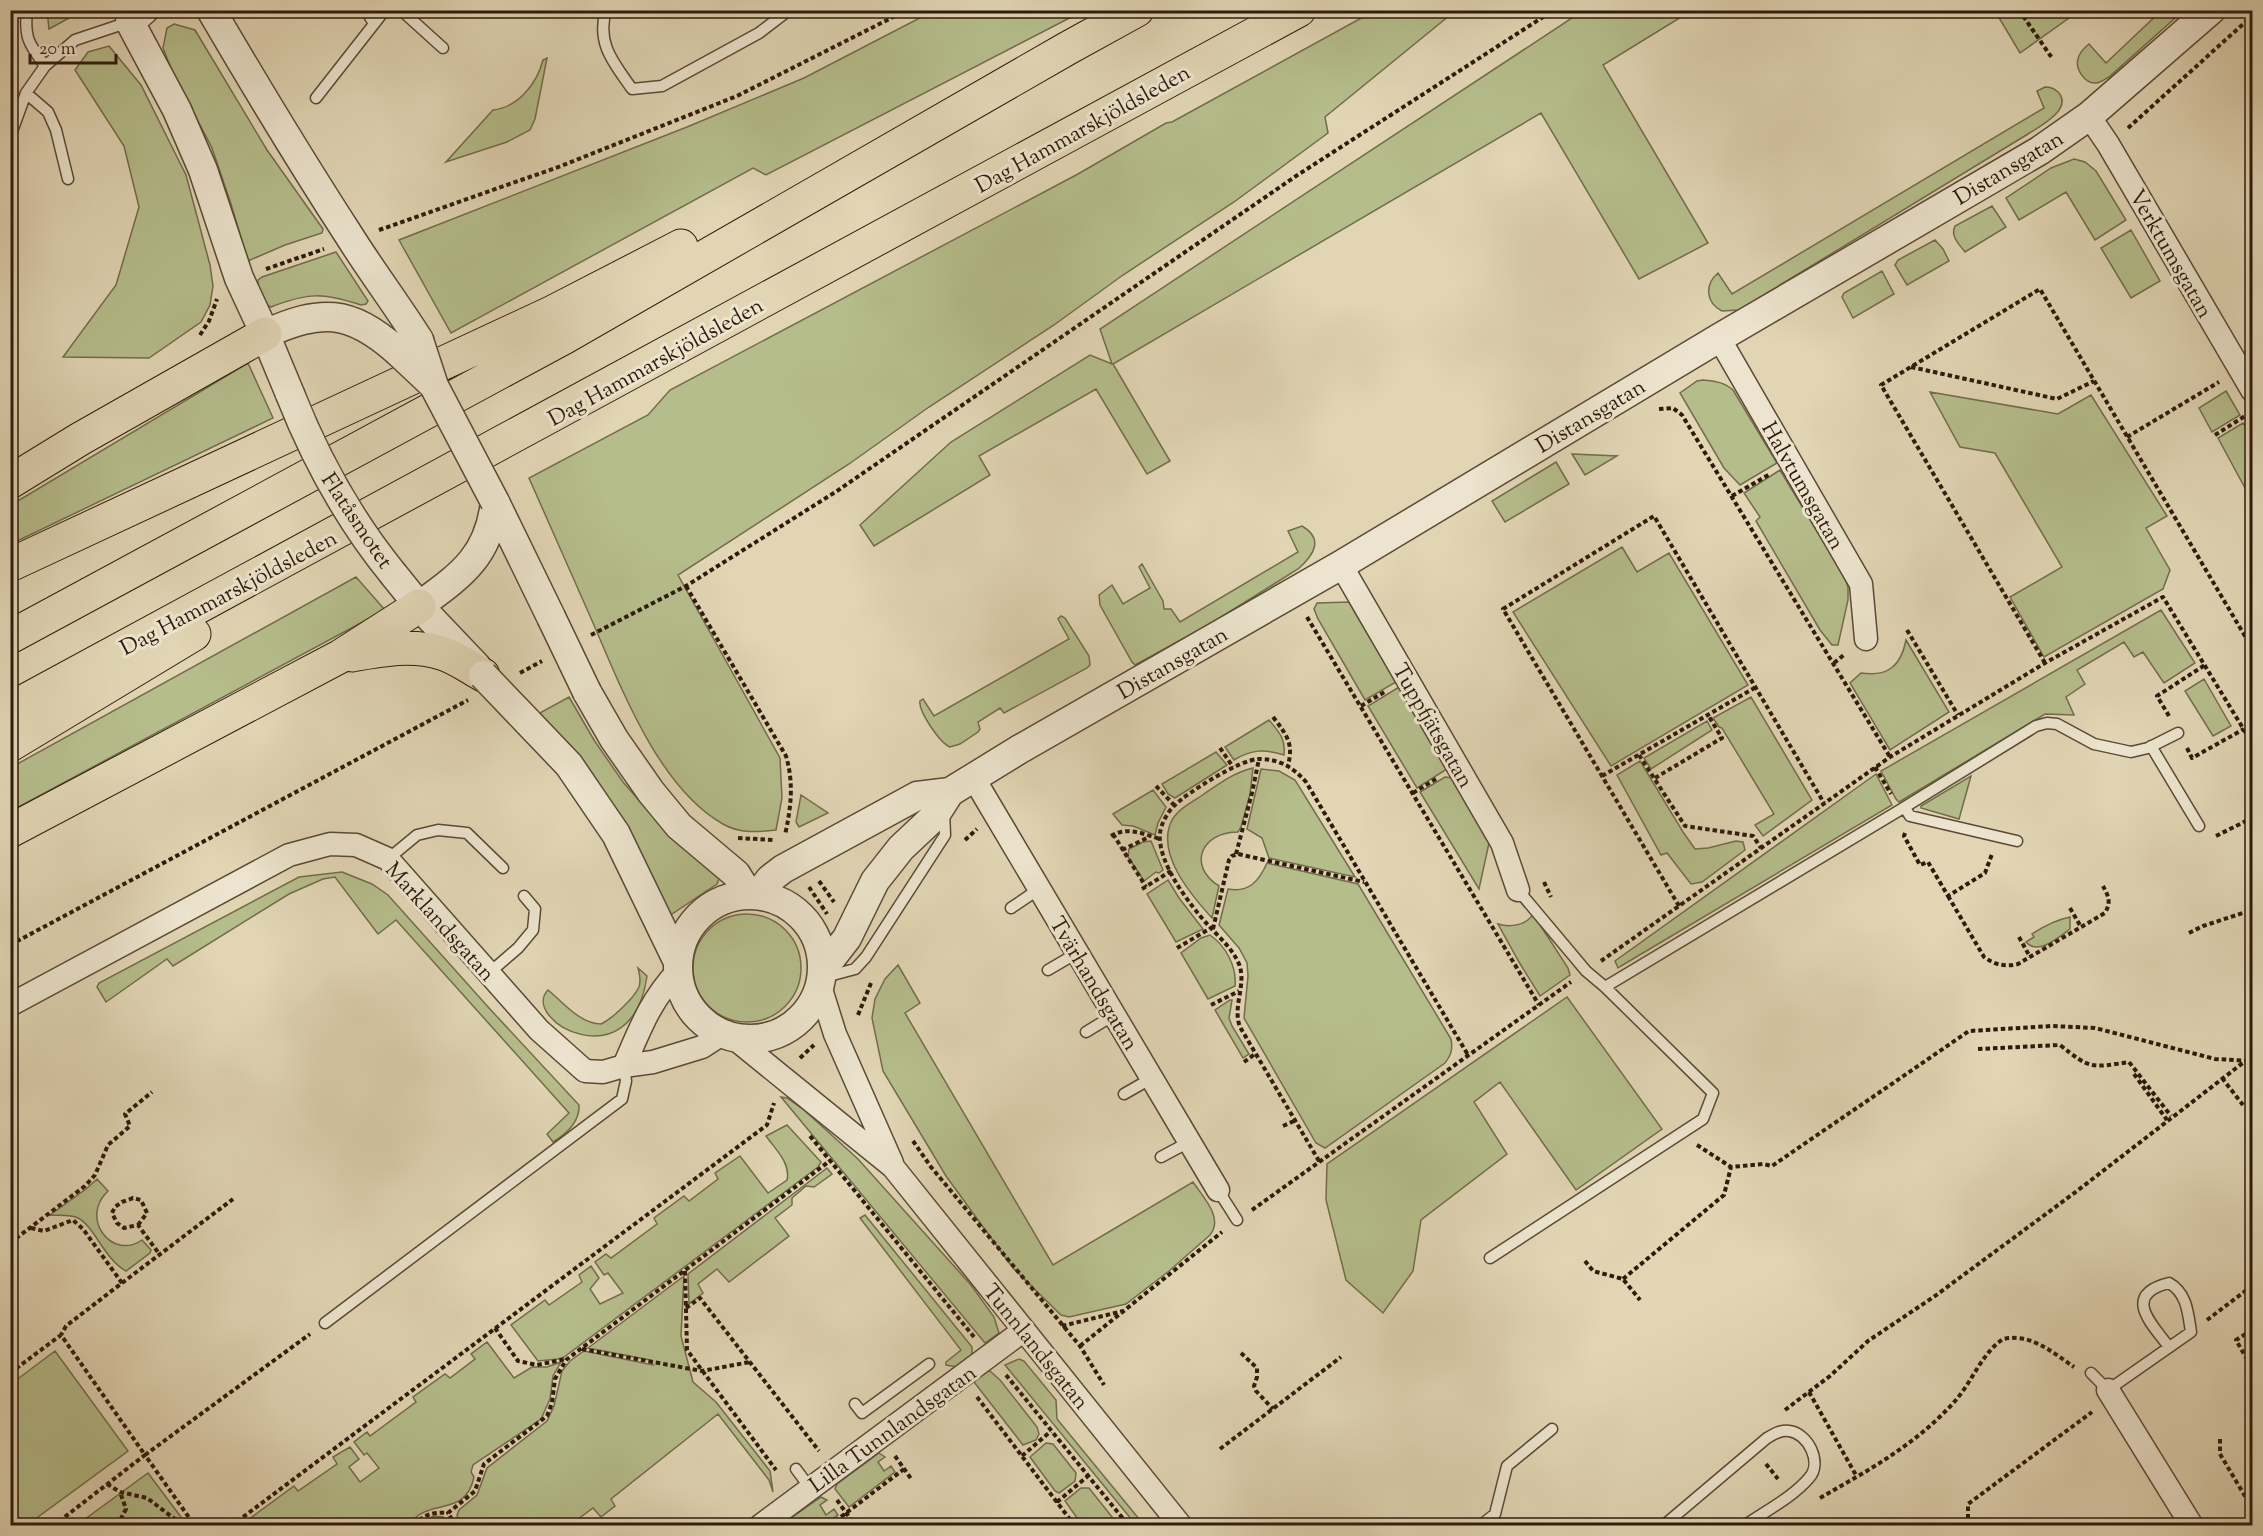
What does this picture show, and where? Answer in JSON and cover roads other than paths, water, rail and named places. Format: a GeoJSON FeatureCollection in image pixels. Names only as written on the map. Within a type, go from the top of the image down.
{"type":"FeatureCollection","features":[{"type":"Feature","properties":{"kind":"main road"},"geometry":{"type":"LineString","coordinates":[[10,637],[565,337],[1137,10]]}},
{"type":"Feature","properties":{"kind":"main road","name":"Dag Hammarskjöldsleden"},"geometry":{"type":"LineString","coordinates":[[10,709],[1299,10]]}},
{"type":"Feature","properties":{"kind":"main road"},"geometry":{"type":"LineString","coordinates":[[10,565],[553,312],[1068,48]]}},
{"type":"Feature","properties":{"kind":"main road"},"geometry":{"type":"LineString","coordinates":[[13,480],[80,439],[265,334]]}},
{"type":"Feature","properties":{"kind":"main road"},"geometry":{"type":"LineString","coordinates":[[10,745],[305,567],[436,480]]}},
{"type":"Feature","properties":{"kind":"main road"},"geometry":{"type":"LineString","coordinates":[[10,831],[341,656],[419,606]]}},
{"type":"Feature","properties":{"kind":"main road"},"geometry":{"type":"LineString","coordinates":[[341,656],[398,648],[426,649],[443,653],[472,672]]}},
{"type":"Feature","properties":{"kind":"street"},"geometry":{"type":"LineString","coordinates":[[211,10],[252,81],[351,240],[385,286],[407,345],[434,386],[587,692],[614,739],[651,792],[679,826],[736,874],[753,895]]}},
{"type":"Feature","properties":{"kind":"street","name":"Distansgatan"},"geometry":{"type":"LineString","coordinates":[[753,895],[783,869],[805,869],[917,796],[955,790],[1341,565],[1719,338],[2039,151],[2089,116],[2211,10]]}},
{"type":"Feature","properties":{"kind":"street","name":"Flatåsmotet"},"geometry":{"type":"LineString","coordinates":[[137,16],[203,170],[239,278],[265,334],[308,441],[336,493],[367,541],[472,672],[527,721],[568,765],[616,834],[678,967],[682,991],[691,1009],[705,1023],[728,1036]]}},
{"type":"Feature","properties":{"kind":"street","name":"Verktumsgatan"},"geometry":{"type":"LineString","coordinates":[[2089,116],[2108,144],[2253,390]]}},
{"type":"Feature","properties":{"kind":"street"},"geometry":{"type":"LineString","coordinates":[[265,334],[300,319],[314,316],[338,317],[407,345]]}},
{"type":"Feature","properties":{"kind":"street","name":"Halvtumsgatan"},"geometry":{"type":"LineString","coordinates":[[1719,338],[1861,584],[1866,639]]}},
{"type":"Feature","properties":{"kind":"street"},"geometry":{"type":"LineString","coordinates":[[419,606],[467,568],[485,543],[497,513]]}},
{"type":"Feature","properties":{"kind":"street","name":"Tuppfjätsgatan"},"geometry":{"type":"LineString","coordinates":[[1341,565],[1502,843],[1518,890]]}},
{"type":"Feature","properties":{"kind":"street","name":"Distansgatan"},"geometry":{"type":"LineString","coordinates":[[822,978],[847,938],[845,921],[901,848],[934,817],[955,790]]}},
{"type":"Feature","properties":{"kind":"street","name":"Tvärhandsgatan"},"geometry":{"type":"LineString","coordinates":[[955,790],[995,814],[1218,1190]]}},
{"type":"Feature","properties":{"kind":"street","name":"Marklandsgatan"},"geometry":{"type":"LineString","coordinates":[[10,1005],[289,855],[330,844],[356,845],[388,859],[539,1030],[585,1071],[594,1072],[653,1062],[702,1047],[728,1036]]}},
{"type":"Feature","properties":{"kind":"street"},"geometry":{"type":"LineString","coordinates":[[624,1066],[657,997],[678,967],[682,941],[700,915],[718,902],[753,895],[773,898],[799,914],[817,939],[822,954],[822,978],[811,1006],[797,1023],[788,1029],[767,1038],[745,1039],[728,1036]]}},
{"type":"Feature","properties":{"kind":"street","name":"Tunnlandsgatan"},"geometry":{"type":"LineString","coordinates":[[822,978],[835,1034],[893,1167]]}},
{"type":"Feature","properties":{"kind":"street","name":"Tunnlandsgatan"},"geometry":{"type":"LineString","coordinates":[[728,1036],[893,1167],[1181,1526]]}},
{"type":"Feature","properties":{"kind":"street","name":"Lilla Tunnlandsgatan"},"geometry":{"type":"LineString","coordinates":[[760,1526],[1024,1330]]}},
{"type":"Feature","properties":{"kind":"street"},"geometry":{"type":"LineString","coordinates":[[2110,1393],[2192,1526]]}},
{"type":"Feature","properties":{"kind":"lane"},"geometry":{"type":"LineString","coordinates":[[27,10],[25,29],[28,43],[45,66]]}},
{"type":"Feature","properties":{"kind":"lane"},"geometry":{"type":"LineString","coordinates":[[366,10],[374,24]]}},
{"type":"Feature","properties":{"kind":"lane"},"geometry":{"type":"LineString","coordinates":[[316,98],[385,10]]}},
{"type":"Feature","properties":{"kind":"lane"},"geometry":{"type":"LineString","coordinates":[[401,10],[443,48]]}},
{"type":"Feature","properties":{"kind":"lane"},"geometry":{"type":"LineString","coordinates":[[606,10],[601,27],[608,55],[632,88],[662,86],[759,33],[789,10]]}},
{"type":"Feature","properties":{"kind":"lane"},"geometry":{"type":"LineString","coordinates":[[10,137],[26,93],[45,66],[75,40],[137,16]]}},
{"type":"Feature","properties":{"kind":"lane"},"geometry":{"type":"LineString","coordinates":[[26,93],[48,112],[56,130],[68,179]]}},
{"type":"Feature","properties":{"kind":"lane"},"geometry":{"type":"LineString","coordinates":[[1605,987],[1905,811],[2036,726],[2047,723],[2057,724],[2094,744],[2131,752],[2151,746],[2176,728]]}},
{"type":"Feature","properties":{"kind":"lane"},"geometry":{"type":"LineString","coordinates":[[2151,746],[2199,826]]}},
{"type":"Feature","properties":{"kind":"lane"},"geometry":{"type":"LineString","coordinates":[[822,978],[855,969],[881,936],[945,835],[946,822],[955,790]]}},
{"type":"Feature","properties":{"kind":"lane"},"geometry":{"type":"LineString","coordinates":[[1905,811],[2017,841]]}},
{"type":"Feature","properties":{"kind":"lane"},"geometry":{"type":"LineString","coordinates":[[388,859],[417,835],[438,830],[467,833],[503,868]]}},
{"type":"Feature","properties":{"kind":"lane"},"geometry":{"type":"LineString","coordinates":[[1011,908],[1039,889]]}},
{"type":"Feature","properties":{"kind":"lane"},"geometry":{"type":"LineString","coordinates":[[1490,1258],[1703,1119],[1713,1093],[1586,971],[1518,890]]}},
{"type":"Feature","properties":{"kind":"lane"},"geometry":{"type":"LineString","coordinates":[[488,974],[518,948],[533,930],[535,909],[524,896]]}},
{"type":"Feature","properties":{"kind":"lane"},"geometry":{"type":"LineString","coordinates":[[1048,970],[1077,953]]}},
{"type":"Feature","properties":{"kind":"lane"},"geometry":{"type":"LineString","coordinates":[[1086,1032],[1114,1015]]}},
{"type":"Feature","properties":{"kind":"lane"},"geometry":{"type":"LineString","coordinates":[[325,1323],[622,1099],[626,1081],[624,1066]]}},
{"type":"Feature","properties":{"kind":"lane"},"geometry":{"type":"LineString","coordinates":[[1124,1094],[1152,1078]]}},
{"type":"Feature","properties":{"kind":"lane"},"geometry":{"type":"LineString","coordinates":[[1161,1157],[1190,1142]]}},
{"type":"Feature","properties":{"kind":"lane"},"geometry":{"type":"LineString","coordinates":[[1218,1190],[1237,1220]]}},
{"type":"Feature","properties":{"kind":"lane"},"geometry":{"type":"LineString","coordinates":[[2091,1372],[2110,1393],[2191,1332],[2184,1298],[2177,1287],[2169,1283],[2151,1292],[2143,1301],[2143,1311],[2169,1347]]}},
{"type":"Feature","properties":{"kind":"lane"},"geometry":{"type":"LineString","coordinates":[[855,1404],[862,1413],[929,1364]]}},
{"type":"Feature","properties":{"kind":"lane"},"geometry":{"type":"LineString","coordinates":[[1480,1526],[1495,1514],[1508,1466],[1552,1429]]}},
{"type":"Feature","properties":{"kind":"lane"},"geometry":{"type":"LineString","coordinates":[[1663,1526],[1754,1448],[1778,1432],[1797,1433],[1804,1438],[1814,1457],[1815,1468],[1811,1477],[1791,1495],[1744,1526]]}},
{"type":"Feature","properties":{"kind":"lane"},"geometry":{"type":"LineString","coordinates":[[796,1469],[810,1488]]}}]}
